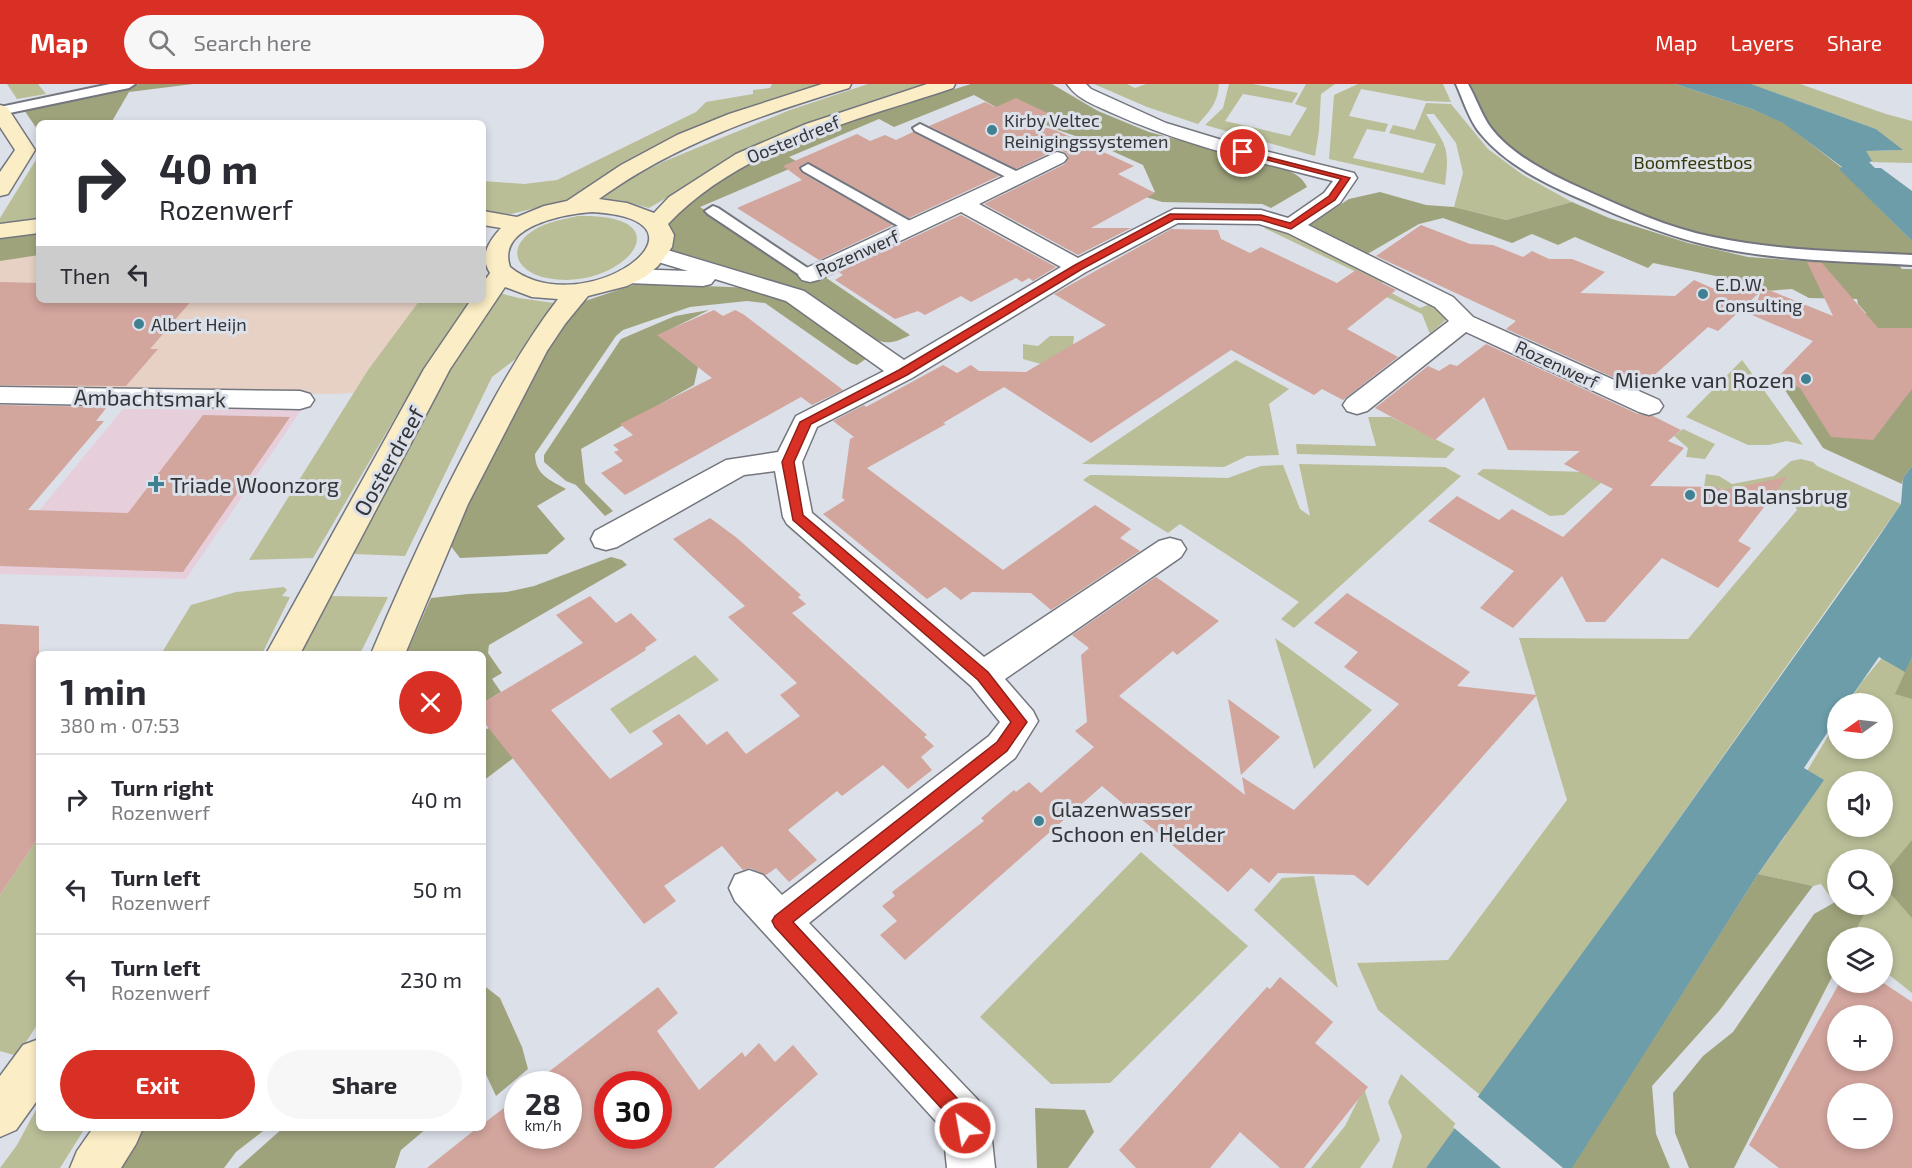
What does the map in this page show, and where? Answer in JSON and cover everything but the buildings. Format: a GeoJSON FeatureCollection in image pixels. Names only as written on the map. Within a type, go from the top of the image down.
{"type":"FeatureCollection","features":[{"type":"Feature","properties":{"kind":"main road","name":"Oosterdreef"},"geometry":{"type":"LineString","coordinates":[[575,206],[637,164],[706,131],[759,110],[842,84]]}},
{"type":"Feature","properties":{"kind":"main road","name":"Oosterdreef"},"geometry":{"type":"LineString","coordinates":[[656,224],[677,202],[743,158],[813,128],[946,84]]}},
{"type":"Feature","properties":{"kind":"main road"},"geometry":{"type":"LineString","coordinates":[[0,111],[25,150],[0,189]]}},
{"type":"Feature","properties":{"kind":"main road"},"geometry":{"type":"LineString","coordinates":[[575,206],[624,207],[648,217],[656,224],[661,238],[656,254],[640,270],[605,285],[580,291],[547,291],[519,285],[502,273],[496,261],[493,238],[546,213],[575,206]]}},
{"type":"Feature","properties":{"kind":"main road"},"geometry":{"type":"LineString","coordinates":[[486,218],[521,224]]}},
{"type":"Feature","properties":{"kind":"main road"},"geometry":{"type":"LineString","coordinates":[[0,231],[36,226]]}},
{"type":"Feature","properties":{"kind":"main road","name":"Oosterdreef"},"geometry":{"type":"LineString","coordinates":[[486,297],[502,273]]}},
{"type":"Feature","properties":{"kind":"main road"},"geometry":{"type":"LineString","coordinates":[[389,651],[428,554],[473,461],[539,342],[580,291]]}},
{"type":"Feature","properties":{"kind":"main road","name":"Oosterdreef"},"geometry":{"type":"LineString","coordinates":[[284,651],[313,594],[336,556],[437,369],[482,303]]}},
{"type":"Feature","properties":{"kind":"main road"},"geometry":{"type":"LineString","coordinates":[[0,1114],[36,1065]]}},
{"type":"Feature","properties":{"kind":"main road"},"geometry":{"type":"LineString","coordinates":[[94,1168],[118,1131]]}},
{"type":"Feature","properties":{"kind":"street"},"geometry":{"type":"LineString","coordinates":[[1076,84],[1084,93],[1133,117],[1160,127],[1225,147],[1346,178],[1332,198],[1291,226]]}},
{"type":"Feature","properties":{"kind":"street","name":"Rozenwerf"},"geometry":{"type":"LineString","coordinates":[[810,275],[1057,158]]}},
{"type":"Feature","properties":{"kind":"street"},"geometry":{"type":"LineString","coordinates":[[963,204],[1078,267]]}},
{"type":"Feature","properties":{"kind":"street","name":"Rozenwerf"},"geometry":{"type":"LineString","coordinates":[[788,462],[806,422],[903,372],[1078,267],[1174,216],[1261,218],[1291,226],[1444,302],[1464,322],[1649,406]]}},
{"type":"Feature","properties":{"kind":"street","name":"Rozenwerf"},"geometry":{"type":"LineString","coordinates":[[656,254],[795,296],[903,372]]}},
{"type":"Feature","properties":{"kind":"street","name":"Rozenwerf"},"geometry":{"type":"LineString","coordinates":[[628,276],[735,279]]}},
{"type":"Feature","properties":{"kind":"street"},"geometry":{"type":"LineString","coordinates":[[1357,405],[1464,322]]}},
{"type":"Feature","properties":{"kind":"street","name":"Ambachtsmark"},"geometry":{"type":"LineString","coordinates":[[0,395],[300,400]]}},
{"type":"Feature","properties":{"kind":"street"},"geometry":{"type":"LineString","coordinates":[[606,539],[736,467],[771,461],[788,462],[798,517],[983,676],[1020,722],[1002,747],[781,921]]}},
{"type":"Feature","properties":{"kind":"street"},"geometry":{"type":"LineString","coordinates":[[983,676],[1170,549]]}},
{"type":"Feature","properties":{"kind":"street"},"geometry":{"type":"LineString","coordinates":[[749,888],[962,1116],[969,1140],[971,1168]]}},
{"type":"Feature","properties":{"kind":"lane"},"geometry":{"type":"LineString","coordinates":[[0,111],[129,84]]}},
{"type":"Feature","properties":{"kind":"lane"},"geometry":{"type":"LineString","coordinates":[[1462,84],[1485,130],[1501,146],[1549,180],[1646,222],[1709,241],[1754,249],[1797,254],[1912,260]]}},
{"type":"Feature","properties":{"kind":"lane"},"geometry":{"type":"LineString","coordinates":[[920,128],[1017,177]]}},
{"type":"Feature","properties":{"kind":"lane","name":"Rozenwerf"},"geometry":{"type":"LineString","coordinates":[[808,168],[912,228]]}},
{"type":"Feature","properties":{"kind":"lane","name":"Rozenwerf"},"geometry":{"type":"LineString","coordinates":[[713,211],[810,275]]}},
{"type":"Feature","properties":{"kind":"shaded area"},"geometry":{"type":"Polygon","coordinates":[[[36,228],[36,303],[449,303],[386,391],[334,394],[0,390],[0,232],[36,228]]]}},
{"type":"Feature","properties":{"kind":"shaded area","name":"Triade Woonzorg"},"geometry":{"type":"Polygon","coordinates":[[[123,409],[302,409],[186,579],[0,574],[0,558],[123,409]]]}},
{"type":"Feature","properties":{"kind":"green space"},"geometry":{"type":"Polygon","coordinates":[[[7,84],[38,84],[46,94],[17,99],[7,84]]]}},
{"type":"Feature","properties":{"kind":"green space"},"geometry":{"type":"Polygon","coordinates":[[[139,84],[193,84],[129,92],[113,120],[36,120],[36,128],[22,107],[139,84]]]}},
{"type":"Feature","properties":{"kind":"green space"},"geometry":{"type":"Polygon","coordinates":[[[772,84],[824,84],[573,199],[511,214],[486,211],[486,181],[524,184],[557,180],[696,112],[706,102],[753,94],[753,90],[770,88],[772,84]]]}},
{"type":"Feature","properties":{"kind":"green space"},"geometry":{"type":"Polygon","coordinates":[[[868,84],[927,84],[862,104],[780,134],[730,156],[702,177],[649,208],[602,198],[633,177],[665,161],[790,110],[868,84]]]}},
{"type":"Feature","properties":{"kind":"green space"},"geometry":{"type":"Polygon","coordinates":[[[971,84],[1052,84],[1098,111],[1149,132],[1281,167],[1299,177],[1307,187],[1271,208],[1262,204],[1162,202],[1146,197],[1155,192],[1143,165],[1016,111],[996,107],[974,95],[894,127],[879,119],[789,157],[801,164],[700,207],[805,276],[825,277],[910,335],[905,338],[881,342],[871,338],[803,292],[692,256],[671,255],[665,250],[664,222],[697,195],[732,172],[809,136],[890,108],[971,84]]]}},
{"type":"Feature","properties":{"kind":"green space"},"geometry":{"type":"Polygon","coordinates":[[[1094,84],[1127,84],[1135,88],[1146,84],[1219,84],[1213,106],[1198,124],[1147,107],[1094,84]]]}},
{"type":"Feature","properties":{"kind":"green space"},"geometry":{"type":"Polygon","coordinates":[[[1229,84],[1253,84],[1298,93],[1292,103],[1243,94],[1225,121],[1290,136],[1307,108],[1295,104],[1306,84],[1335,84],[1321,94],[1315,156],[1205,125],[1223,108],[1229,84]]]}},
{"type":"Feature","properties":{"kind":"green space"},"geometry":{"type":"Polygon","coordinates":[[[1358,84],[1443,84],[1451,102],[1425,101],[1361,89],[1349,116],[1388,124],[1385,132],[1367,129],[1353,158],[1423,173],[1436,144],[1389,133],[1393,125],[1415,130],[1426,103],[1451,104],[1488,149],[1523,175],[1572,202],[1506,220],[1454,207],[1463,173],[1456,143],[1434,114],[1426,114],[1445,147],[1447,162],[1445,185],[1329,159],[1334,95],[1358,84]]]}},
{"type":"Feature","properties":{"kind":"green space","name":"Boomfeestbos"},"geometry":{"type":"Polygon","coordinates":[[[1469,84],[1675,84],[1752,109],[1784,123],[1842,168],[1840,169],[1912,241],[1912,256],[1791,250],[1708,238],[1665,226],[1626,211],[1521,161],[1492,131],[1469,84]]]}},
{"type":"Feature","properties":{"kind":"green space"},"geometry":{"type":"Polygon","coordinates":[[[1750,84],[1800,84],[1912,121],[1912,163],[1869,162],[1866,151],[1902,150],[1876,129],[1750,84]]]}},
{"type":"Feature","properties":{"kind":"green space"},"geometry":{"type":"Polygon","coordinates":[[[36,160],[36,221],[0,225],[0,218],[36,160]]]}},
{"type":"Feature","properties":{"kind":"green space"},"geometry":{"type":"Polygon","coordinates":[[[1380,192],[1426,205],[1454,207],[1506,220],[1572,202],[1609,218],[1688,243],[1748,257],[1804,261],[1896,262],[1902,269],[1912,269],[1912,466],[1903,478],[1902,484],[1823,448],[1777,378],[1854,326],[1866,313],[1858,304],[1857,299],[1809,298],[1792,289],[1765,291],[1730,279],[1653,263],[1648,268],[1575,237],[1558,245],[1532,234],[1512,243],[1443,218],[1419,224],[1364,256],[1304,228],[1349,199],[1380,192]]]}},
{"type":"Feature","properties":{"kind":"green space"},"geometry":{"type":"Polygon","coordinates":[[[578,216],[612,218],[631,227],[637,238],[632,252],[619,264],[599,274],[574,280],[547,278],[525,268],[520,262],[518,250],[527,235],[545,225],[578,216]]]}},
{"type":"Feature","properties":{"kind":"green space"},"geometry":{"type":"Polygon","coordinates":[[[1269,225],[1387,279],[1378,286],[1420,308],[1433,303],[1448,318],[1430,334],[1422,314],[1374,291],[1367,277],[1264,228],[1269,225]]]}},
{"type":"Feature","properties":{"kind":"green space"},"geometry":{"type":"Polygon","coordinates":[[[36,233],[36,255],[0,261],[0,239],[36,233]]]}},
{"type":"Feature","properties":{"kind":"green space"},"geometry":{"type":"Polygon","coordinates":[[[661,282],[675,285],[757,288],[785,301],[867,358],[857,365],[851,363],[765,303],[747,301],[690,307],[623,330],[616,336],[535,454],[541,472],[549,480],[566,489],[537,506],[565,539],[547,554],[460,558],[450,545],[498,442],[547,346],[585,301],[639,283],[661,282]]]}},
{"type":"Feature","properties":{"kind":"green space"},"geometry":{"type":"Polygon","coordinates":[[[495,292],[554,303],[522,354],[492,377],[405,556],[354,554],[433,402],[460,342],[495,292]]]}},
{"type":"Feature","properties":{"kind":"green space"},"geometry":{"type":"Polygon","coordinates":[[[418,303],[469,303],[403,404],[313,558],[249,560],[368,370],[418,303]]]}},
{"type":"Feature","properties":{"kind":"green space"},"geometry":{"type":"Polygon","coordinates":[[[709,310],[659,335],[698,367],[694,385],[581,449],[585,483],[613,511],[605,516],[576,485],[566,481],[544,462],[544,455],[621,339],[675,316],[709,310]]]}},
{"type":"Feature","properties":{"kind":"green space"},"geometry":{"type":"Polygon","coordinates":[[[1050,336],[1074,336],[1073,346],[1041,364],[1023,359],[1023,344],[1038,346],[1050,336]]]}},
{"type":"Feature","properties":{"kind":"green space"},"geometry":{"type":"Polygon","coordinates":[[[1236,360],[1289,389],[1269,404],[1279,455],[1247,456],[1224,467],[1082,464],[1236,360]]]}},
{"type":"Feature","properties":{"kind":"green space"},"geometry":{"type":"Polygon","coordinates":[[[1742,360],[1803,445],[1787,441],[1769,445],[1748,445],[1686,417],[1742,360]]]}},
{"type":"Feature","properties":{"kind":"green space"},"geometry":{"type":"Polygon","coordinates":[[[1368,417],[1391,417],[1455,449],[1446,458],[1297,454],[1296,444],[1376,446],[1368,417]]]}},
{"type":"Feature","properties":{"kind":"green space"},"geometry":{"type":"Polygon","coordinates":[[[1683,429],[1715,444],[1705,459],[1686,457],[1688,448],[1674,436],[1683,429]]]}},
{"type":"Feature","properties":{"kind":"green space"},"geometry":{"type":"Polygon","coordinates":[[[1801,459],[1813,462],[1817,466],[1901,504],[1647,864],[1480,1095],[1378,1010],[1357,963],[1448,960],[1567,800],[1519,638],[1688,639],[1797,510],[1791,498],[1776,489],[1738,497],[1718,487],[1704,487],[1706,474],[1719,476],[1732,484],[1774,476],[1791,461],[1801,459]]]}},
{"type":"Feature","properties":{"kind":"green space"},"geometry":{"type":"Polygon","coordinates":[[[1299,464],[1445,467],[1461,476],[1294,628],[1281,619],[1299,602],[1180,524],[1168,533],[1083,480],[1090,475],[1228,478],[1261,466],[1283,465],[1300,509],[1310,516],[1299,464]]]}},
{"type":"Feature","properties":{"kind":"green space"},"geometry":{"type":"Polygon","coordinates":[[[1483,469],[1587,472],[1603,481],[1564,515],[1550,516],[1477,474],[1483,469]]]}},
{"type":"Feature","properties":{"kind":"green space"},"geometry":{"type":"Polygon","coordinates":[[[611,557],[622,560],[627,565],[489,645],[488,653],[502,673],[492,679],[501,692],[486,701],[486,651],[407,651],[431,598],[507,592],[534,586],[611,557]]]}},
{"type":"Feature","properties":{"kind":"green space"},"geometry":{"type":"Polygon","coordinates":[[[284,587],[287,590],[282,596],[290,597],[263,651],[163,651],[191,605],[236,592],[284,587]]]}},
{"type":"Feature","properties":{"kind":"green space"},"geometry":{"type":"Polygon","coordinates":[[[329,596],[388,597],[361,651],[301,651],[329,596]]]}},
{"type":"Feature","properties":{"kind":"green space"},"geometry":{"type":"Polygon","coordinates":[[[1912,621],[1912,993],[1893,978],[1893,927],[1852,927],[1843,915],[1893,915],[1893,849],[1827,849],[1827,892],[1821,884],[1813,886],[1758,874],[1786,835],[1777,821],[1827,738],[1827,759],[1893,759],[1893,693],[1855,693],[1912,621]]]}},
{"type":"Feature","properties":{"kind":"green space"},"geometry":{"type":"Polygon","coordinates":[[[1275,638],[1372,710],[1314,769],[1275,638]]]}},
{"type":"Feature","properties":{"kind":"green space"},"geometry":{"type":"Polygon","coordinates":[[[695,655],[719,680],[630,734],[610,709],[695,655]]]}},
{"type":"Feature","properties":{"kind":"green space"},"geometry":{"type":"Polygon","coordinates":[[[1912,657],[1912,699],[1895,694],[1912,657]]]}},
{"type":"Feature","properties":{"kind":"green space"},"geometry":{"type":"Polygon","coordinates":[[[489,728],[520,753],[486,779],[486,730],[489,728]]]}},
{"type":"Feature","properties":{"kind":"green space"},"geometry":{"type":"Polygon","coordinates":[[[1912,840],[1912,918],[1893,896],[1893,863],[1912,840]]]}},
{"type":"Feature","properties":{"kind":"green space"},"geometry":{"type":"Polygon","coordinates":[[[36,841],[36,1027],[17,1056],[0,1051],[0,895],[36,841]]]}},
{"type":"Feature","properties":{"kind":"green space"},"geometry":{"type":"Polygon","coordinates":[[[1141,852],[1248,946],[1110,1083],[1051,1084],[980,1017],[1141,852]]]}},
{"type":"Feature","properties":{"kind":"green space"},"geometry":{"type":"Polygon","coordinates":[[[1758,874],[1813,886],[1719,1011],[1652,1086],[1656,1134],[1670,1168],[1571,1168],[1758,874]]]}},
{"type":"Feature","properties":{"kind":"green space"},"geometry":{"type":"Polygon","coordinates":[[[1314,876],[1338,988],[1254,910],[1282,878],[1314,876]]]}},
{"type":"Feature","properties":{"kind":"green space"},"geometry":{"type":"Polygon","coordinates":[[[1827,907],[1827,915],[1864,915],[1857,927],[1827,927],[1827,987],[1734,1168],[1689,1168],[1675,1133],[1673,1093],[1703,1056],[1733,1032],[1814,914],[1827,907]]]}},
{"type":"Feature","properties":{"kind":"green space"},"geometry":{"type":"Polygon","coordinates":[[[486,987],[500,998],[522,1047],[528,1069],[504,1071],[504,1089],[496,1096],[486,1074],[486,987]]]}},
{"type":"Feature","properties":{"kind":"green space"},"geometry":{"type":"Polygon","coordinates":[[[1401,1074],[1458,1126],[1426,1168],[1392,1168],[1402,1136],[1388,1102],[1401,1074]]]}},
{"type":"Feature","properties":{"kind":"green space"},"geometry":{"type":"Polygon","coordinates":[[[1364,1088],[1380,1140],[1360,1168],[1311,1168],[1345,1126],[1364,1088]]]}},
{"type":"Feature","properties":{"kind":"green space"},"geometry":{"type":"Polygon","coordinates":[[[1035,1108],[1085,1110],[1094,1132],[1068,1168],[1037,1168],[1035,1108]]]}},
{"type":"Feature","properties":{"kind":"green space"},"geometry":{"type":"Polygon","coordinates":[[[36,1110],[36,1131],[83,1131],[60,1168],[0,1168],[17,1145],[36,1110]]]}},
{"type":"Feature","properties":{"kind":"green space"},"geometry":{"type":"Polygon","coordinates":[[[133,1131],[263,1131],[236,1152],[224,1168],[109,1168],[133,1131]]]}},
{"type":"Feature","properties":{"kind":"green space"},"geometry":{"type":"Polygon","coordinates":[[[280,1131],[423,1131],[401,1150],[395,1168],[238,1168],[280,1131]]]}},
{"type":"Feature","properties":{"kind":"water"},"geometry":{"type":"Polygon","coordinates":[[[1675,84],[1751,84],[1876,129],[1903,150],[1866,151],[1872,161],[1869,162],[1875,168],[1881,168],[1912,191],[1912,241],[1839,169],[1842,167],[1783,123],[1752,109],[1675,84]]]}},
{"type":"Feature","properties":{"kind":"water"},"geometry":{"type":"Polygon","coordinates":[[[1912,466],[1912,657],[1905,672],[1879,657],[1854,693],[1827,693],[1827,733],[1804,768],[1824,780],[1758,874],[1572,1168],[1426,1168],[1647,864],[1861,563],[1901,504],[1903,478],[1912,466]]]}},
{"type":"Feature","properties":{"kind":"pier"},"geometry":{"type":"Polygon","coordinates":[[[1476,1095],[1563,1168],[1501,1168],[1453,1127],[1476,1095]]]}},
{"type":"Feature","properties":{"kind":"place","name":"Kirby Veltec Reinigingssystemen"},"geometry":{"type":"Point","coordinates":[992,130]}},
{"type":"Feature","properties":{"kind":"place","name":"E.D.W. Consulting"},"geometry":{"type":"Point","coordinates":[1703,294]}},
{"type":"Feature","properties":{"kind":"place","name":"Albert Heijn"},"geometry":{"type":"Point","coordinates":[139,324]}},
{"type":"Feature","properties":{"kind":"place","name":"Mienke van Rozen"},"geometry":{"type":"Point","coordinates":[1806,379]}},
{"type":"Feature","properties":{"kind":"place","name":"Triade Woonzorg"},"geometry":{"type":"Point","coordinates":[156,484]}},
{"type":"Feature","properties":{"kind":"place","name":"De Balansbrug"},"geometry":{"type":"Point","coordinates":[1690,495]}},
{"type":"Feature","properties":{"kind":"place","name":"Glazenwasser Schoon en Helder"},"geometry":{"type":"Point","coordinates":[1039,821]}},
{"type":"Feature","properties":{"kind":"route"},"geometry":{"type":"LineString","coordinates":[[965,1128],[962,1116],[781,921],[1002,747],[1020,722],[983,676],[798,517],[788,462],[806,422],[903,372],[1078,267],[1174,216],[1261,218],[1291,226],[1332,198],[1346,178],[1243,152]]}}]}
